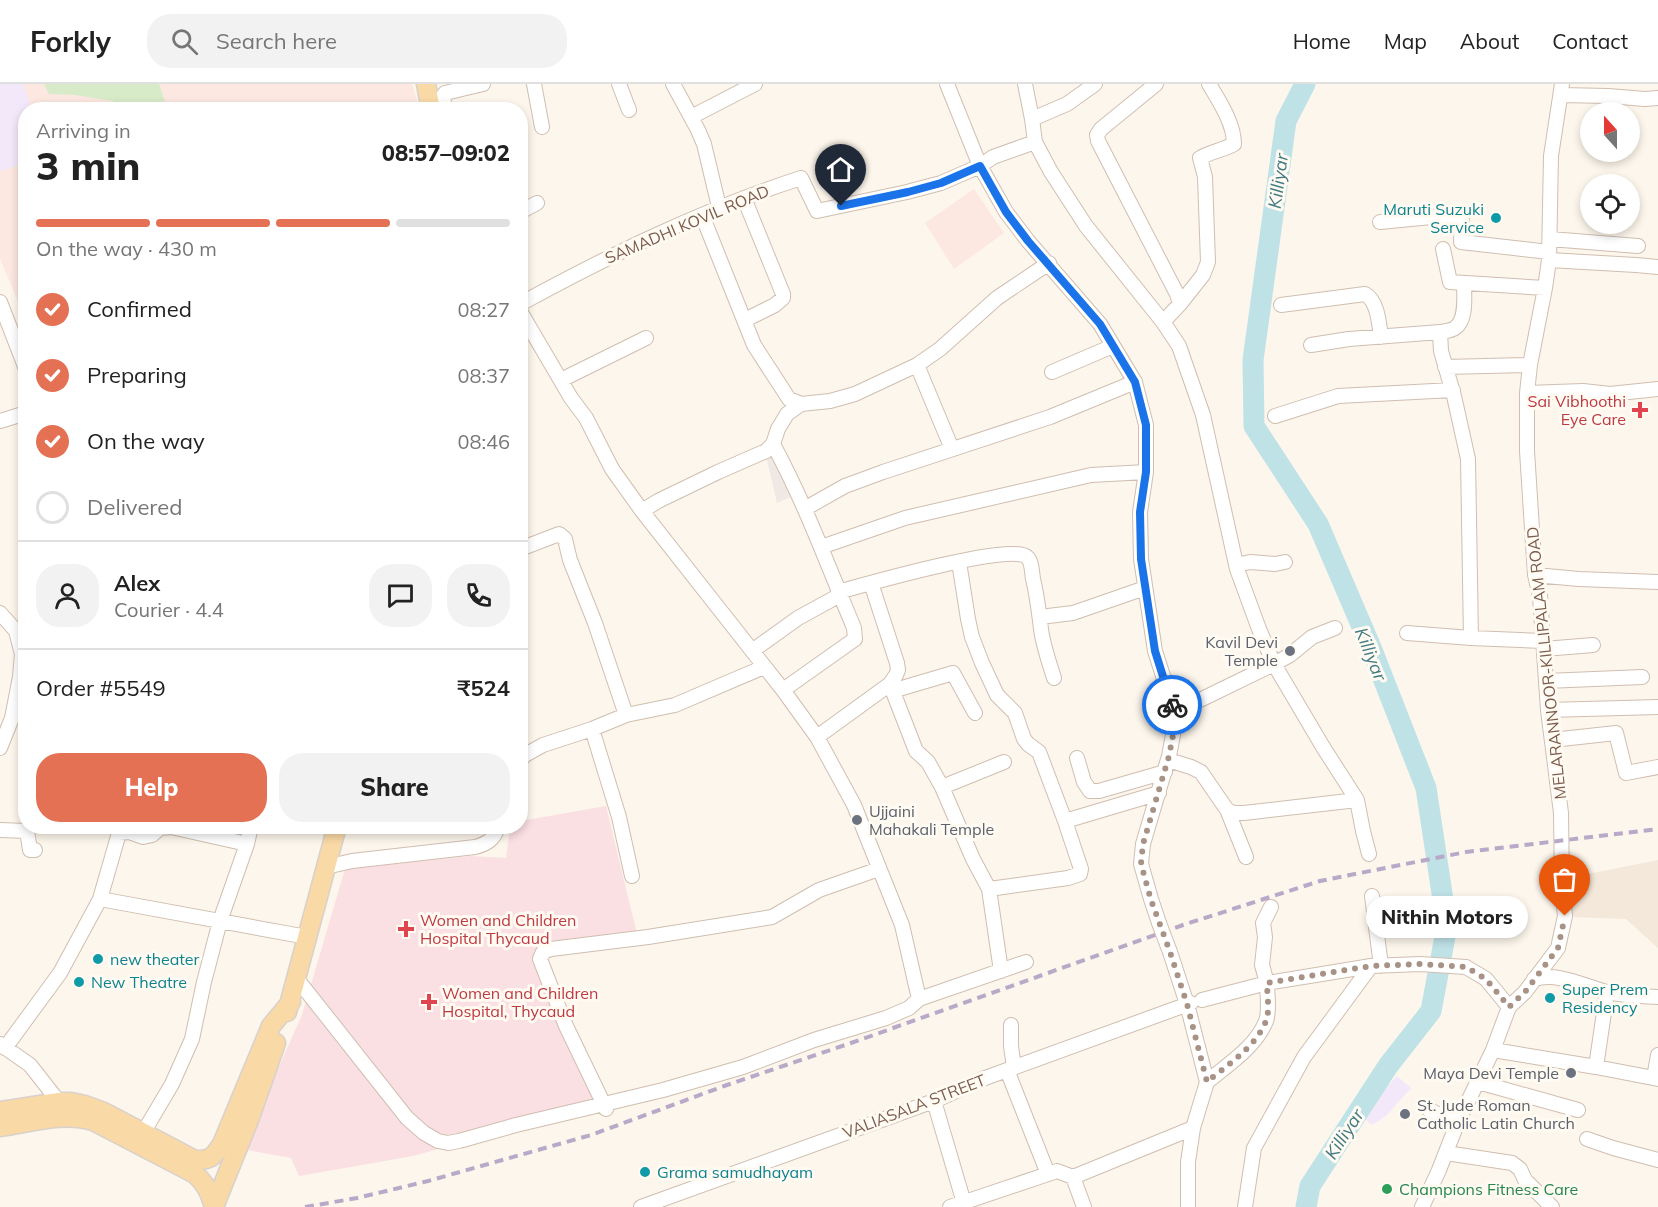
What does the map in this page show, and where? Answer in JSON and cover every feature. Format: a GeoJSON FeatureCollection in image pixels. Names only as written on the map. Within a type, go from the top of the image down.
{"type":"FeatureCollection","features":[{"type":"Feature","properties":{"kind":"main road"},"geometry":{"type":"LineString","coordinates":[[426,84],[429,102]]}},
{"type":"Feature","properties":{"kind":"main road"},"geometry":{"type":"LineString","coordinates":[[214,1207],[249,1120],[291,1002],[335,834]]}},
{"type":"Feature","properties":{"kind":"main road"},"geometry":{"type":"LineString","coordinates":[[0,1111],[59,1102],[85,1105],[104,1112],[195,1160],[206,1160],[214,1156],[222,1144],[271,1026],[291,1002]]}},
{"type":"Feature","properties":{"kind":"main road"},"geometry":{"type":"LineString","coordinates":[[0,1127],[67,1117],[93,1121],[195,1174],[208,1189],[214,1207]]}},
{"type":"Feature","properties":{"kind":"main road"},"geometry":{"type":"LineString","coordinates":[[195,1174],[207,1175],[230,1165]]}},
{"type":"Feature","properties":{"kind":"street"},"geometry":{"type":"LineString","coordinates":[[444,102],[445,93],[483,84]]}},
{"type":"Feature","properties":{"kind":"street"},"geometry":{"type":"LineString","coordinates":[[534,84],[542,127]]}},
{"type":"Feature","properties":{"kind":"street"},"geometry":{"type":"LineString","coordinates":[[619,84],[629,110]]}},
{"type":"Feature","properties":{"kind":"street"},"geometry":{"type":"LineString","coordinates":[[673,84],[704,144],[719,207]]}},
{"type":"Feature","properties":{"kind":"street"},"geometry":{"type":"LineString","coordinates":[[691,117],[755,84]]}},
{"type":"Feature","properties":{"kind":"street"},"geometry":{"type":"LineString","coordinates":[[948,84],[980,166],[1006,212],[1100,324],[1135,382],[1146,425],[1146,472],[1140,512],[1141,559],[1155,651],[1174,710],[1173,735],[1167,766],[1143,844],[1141,864],[1159,923],[1193,1002],[1207,1082],[1193,1128],[1188,1162],[1188,1207]]}},
{"type":"Feature","properties":{"kind":"street"},"geometry":{"type":"LineString","coordinates":[[1025,84],[1035,142],[1051,172],[1086,226],[1163,322],[1179,346],[1203,415],[1236,565],[1259,629],[1274,664],[1323,747],[1358,800],[1369,854]]}},
{"type":"Feature","properties":{"kind":"street"},"geometry":{"type":"LineString","coordinates":[[1032,119],[1067,104],[1095,84]]}},
{"type":"Feature","properties":{"kind":"street"},"geometry":{"type":"LineString","coordinates":[[1156,84],[1101,129],[1097,135],[1098,141],[1169,277],[1180,304]]}},
{"type":"Feature","properties":{"kind":"street"},"geometry":{"type":"LineString","coordinates":[[1163,322],[1203,275],[1208,261],[1205,177],[1200,158],[1234,144],[1230,124],[1209,84]]}},
{"type":"Feature","properties":{"kind":"street"},"geometry":{"type":"LineString","coordinates":[[1562,90],[1658,98]]}},
{"type":"Feature","properties":{"kind":"street","name":"MELARANNOOR-KILLIPALAM ROAD"},"geometry":{"type":"LineString","coordinates":[[1422,1207],[1457,1124],[1493,1050],[1509,1007],[1558,948],[1565,916],[1562,886],[1561,813],[1548,710],[1540,596],[1535,575],[1527,451],[1527,393],[1545,288],[1549,250],[1551,156],[1562,90]]}},
{"type":"Feature","properties":{"kind":"street"},"geometry":{"type":"LineString","coordinates":[[980,166],[993,157],[1035,142]]}},
{"type":"Feature","properties":{"kind":"street","name":"SAMADHI KOVIL ROAD"},"geometry":{"type":"LineString","coordinates":[[528,300],[609,257],[702,214],[801,178],[817,211],[941,183],[980,166]]}},
{"type":"Feature","properties":{"kind":"street"},"geometry":{"type":"LineString","coordinates":[[744,198],[783,294],[783,298],[775,305],[745,320]]}},
{"type":"Feature","properties":{"kind":"street"},"geometry":{"type":"LineString","coordinates":[[528,208],[537,203]]}},
{"type":"Feature","properties":{"kind":"street"},"geometry":{"type":"LineString","coordinates":[[702,214],[754,345],[789,399],[801,404],[830,401],[855,394],[917,365],[940,349],[997,298],[1048,263]]}},
{"type":"Feature","properties":{"kind":"street"},"geometry":{"type":"LineString","coordinates":[[1380,222],[1462,214],[1461,242],[1549,250],[1658,267]]}},
{"type":"Feature","properties":{"kind":"street"},"geometry":{"type":"LineString","coordinates":[[1549,250],[1638,246]]}},
{"type":"Feature","properties":{"kind":"street"},"geometry":{"type":"LineString","coordinates":[[1443,249],[1450,282],[1545,288]]}},
{"type":"Feature","properties":{"kind":"street"},"geometry":{"type":"LineString","coordinates":[[1311,345],[1349,339],[1440,332],[1455,328],[1462,317],[1464,284]]}},
{"type":"Feature","properties":{"kind":"street"},"geometry":{"type":"LineString","coordinates":[[1281,305],[1365,294],[1370,297],[1374,305],[1381,337]]}},
{"type":"Feature","properties":{"kind":"street"},"geometry":{"type":"LineString","coordinates":[[0,302],[18,348]]}},
{"type":"Feature","properties":{"kind":"street"},"geometry":{"type":"LineString","coordinates":[[528,324],[571,398],[586,418],[612,469],[817,737],[854,805],[902,925],[919,999]]}},
{"type":"Feature","properties":{"kind":"street"},"geometry":{"type":"LineString","coordinates":[[1440,332],[1441,351],[1453,390],[1468,459],[1471,638]]}},
{"type":"Feature","properties":{"kind":"street"},"geometry":{"type":"LineString","coordinates":[[561,380],[646,338]]}},
{"type":"Feature","properties":{"kind":"street"},"geometry":{"type":"LineString","coordinates":[[1052,372],[1113,346]]}},
{"type":"Feature","properties":{"kind":"street"},"geometry":{"type":"LineString","coordinates":[[917,365],[952,449]]}},
{"type":"Feature","properties":{"kind":"street"},"geometry":{"type":"LineString","coordinates":[[1445,367],[1530,365]]}},
{"type":"Feature","properties":{"kind":"street"},"geometry":{"type":"LineString","coordinates":[[806,508],[845,486],[1050,417],[1135,382]]}},
{"type":"Feature","properties":{"kind":"street"},"geometry":{"type":"LineString","coordinates":[[1527,393],[1583,391],[1610,394],[1658,389]]}},
{"type":"Feature","properties":{"kind":"street"},"geometry":{"type":"LineString","coordinates":[[1275,416],[1338,396],[1453,390]]}},
{"type":"Feature","properties":{"kind":"street"},"geometry":{"type":"LineString","coordinates":[[642,511],[718,471],[766,451],[773,444],[778,429],[787,414],[801,404]]}},
{"type":"Feature","properties":{"kind":"street"},"geometry":{"type":"LineString","coordinates":[[0,421],[18,415]]}},
{"type":"Feature","properties":{"kind":"street"},"geometry":{"type":"LineString","coordinates":[[773,444],[806,508],[854,628],[855,639],[783,690]]}},
{"type":"Feature","properties":{"kind":"street"},"geometry":{"type":"LineString","coordinates":[[821,547],[905,518],[1091,475],[1146,472]]}},
{"type":"Feature","properties":{"kind":"street"},"geometry":{"type":"LineString","coordinates":[[528,546],[559,534],[565,539],[570,560],[599,633],[626,715]]}},
{"type":"Feature","properties":{"kind":"street"},"geometry":{"type":"LineString","coordinates":[[752,651],[798,618],[839,593],[906,573],[959,562],[1008,554],[1025,555],[1029,560],[1043,639],[1054,678]]}},
{"type":"Feature","properties":{"kind":"street"},"geometry":{"type":"LineString","coordinates":[[1236,565],[1250,562],[1275,564],[1285,561]]}},
{"type":"Feature","properties":{"kind":"street"},"geometry":{"type":"LineString","coordinates":[[959,562],[972,637],[982,663],[997,695],[1015,713],[1024,740],[1040,752],[1078,860],[1080,874],[989,889]]}},
{"type":"Feature","properties":{"kind":"street"},"geometry":{"type":"LineString","coordinates":[[1535,575],[1658,582]]}},
{"type":"Feature","properties":{"kind":"street"},"geometry":{"type":"LineString","coordinates":[[872,583],[897,663],[898,670],[891,687],[916,751],[928,762],[942,787],[973,859],[989,889],[1001,971]]}},
{"type":"Feature","properties":{"kind":"street"},"geometry":{"type":"LineString","coordinates":[[1040,617],[1073,613],[1145,588]]}},
{"type":"Feature","properties":{"kind":"street"},"geometry":{"type":"LineString","coordinates":[[0,613],[18,628]]}},
{"type":"Feature","properties":{"kind":"street"},"geometry":{"type":"LineString","coordinates":[[1174,710],[1274,664],[1290,655],[1312,637],[1335,628]]}},
{"type":"Feature","properties":{"kind":"street"},"geometry":{"type":"LineString","coordinates":[[1407,633],[1544,645],[1593,645]]}},
{"type":"Feature","properties":{"kind":"street"},"geometry":{"type":"LineString","coordinates":[[528,753],[543,745],[626,715],[675,705],[764,667]]}},
{"type":"Feature","properties":{"kind":"street"},"geometry":{"type":"LineString","coordinates":[[817,737],[891,687],[953,673],[975,713]]}},
{"type":"Feature","properties":{"kind":"street"},"geometry":{"type":"LineString","coordinates":[[1546,681],[1642,677]]}},
{"type":"Feature","properties":{"kind":"street"},"geometry":{"type":"LineString","coordinates":[[0,748],[12,718],[18,687]]}},
{"type":"Feature","properties":{"kind":"street"},"geometry":{"type":"LineString","coordinates":[[1548,710],[1658,707]]}},
{"type":"Feature","properties":{"kind":"street"},"geometry":{"type":"LineString","coordinates":[[592,729],[619,817],[632,876]]}},
{"type":"Feature","properties":{"kind":"street"},"geometry":{"type":"LineString","coordinates":[[1552,740],[1616,732],[1626,773],[1658,767]]}},
{"type":"Feature","properties":{"kind":"street"},"geometry":{"type":"LineString","coordinates":[[1077,758],[1084,782],[1090,791],[1099,790],[1167,766],[1191,767],[1201,772],[1228,812],[1246,857]]}},
{"type":"Feature","properties":{"kind":"street"},"geometry":{"type":"LineString","coordinates":[[942,787],[1004,762]]}},
{"type":"Feature","properties":{"kind":"street"},"geometry":{"type":"LineString","coordinates":[[1065,821],[1159,793]]}},
{"type":"Feature","properties":{"kind":"street"},"geometry":{"type":"LineString","coordinates":[[1228,812],[1244,813],[1358,800]]}},
{"type":"Feature","properties":{"kind":"street"},"geometry":{"type":"LineString","coordinates":[[0,830],[18,831]]}},
{"type":"Feature","properties":{"kind":"street"},"geometry":{"type":"LineString","coordinates":[[27,834],[30,850],[35,850]]}},
{"type":"Feature","properties":{"kind":"street"},"geometry":{"type":"LineString","coordinates":[[59,1102],[30,1065],[2,1046],[60,974],[100,899],[119,834]]}},
{"type":"Feature","properties":{"kind":"street"},"geometry":{"type":"LineString","coordinates":[[135,834],[143,837],[153,834]]}},
{"type":"Feature","properties":{"kind":"street"},"geometry":{"type":"LineString","coordinates":[[203,834],[248,844]]}},
{"type":"Feature","properties":{"kind":"street"},"geometry":{"type":"LineString","coordinates":[[143,1133],[172,1084],[192,1040],[220,921],[250,834]]}},
{"type":"Feature","properties":{"kind":"street"},"geometry":{"type":"LineString","coordinates":[[326,867],[352,861],[475,847],[490,841],[496,834]]}},
{"type":"Feature","properties":{"kind":"street"},"geometry":{"type":"LineString","coordinates":[[606,1106],[566,1026],[540,958],[543,952],[551,949],[648,938],[772,917],[819,890],[879,870]]}},
{"type":"Feature","properties":{"kind":"street"},"geometry":{"type":"LineString","coordinates":[[1245,1207],[1254,1148],[1304,1057],[1376,966],[1372,896]]}},
{"type":"Feature","properties":{"kind":"street"},"geometry":{"type":"LineString","coordinates":[[100,899],[307,937]]}},
{"type":"Feature","properties":{"kind":"street"},"geometry":{"type":"LineString","coordinates":[[1207,1082],[1249,1046],[1260,1033],[1267,1019],[1267,983],[1262,965],[1265,937],[1263,923],[1271,907]]}},
{"type":"Feature","properties":{"kind":"street"},"geometry":{"type":"LineString","coordinates":[[297,979],[407,1118],[438,1142],[448,1143],[606,1106],[743,1067],[814,1040],[886,1018],[909,1008],[919,999],[1026,962]]}},
{"type":"Feature","properties":{"kind":"street","name":"VALIASALA STREET"},"geometry":{"type":"LineString","coordinates":[[641,1207],[934,1101],[1011,1069],[1193,1002],[1267,983],[1376,966],[1420,964],[1466,967],[1486,979],[1509,1007]]}},
{"type":"Feature","properties":{"kind":"street"},"geometry":{"type":"LineString","coordinates":[[1534,979],[1545,976],[1608,992],[1658,997]]}},
{"type":"Feature","properties":{"kind":"street"},"geometry":{"type":"LineString","coordinates":[[1596,1066],[1608,992]]}},
{"type":"Feature","properties":{"kind":"street"},"geometry":{"type":"LineString","coordinates":[[1011,1025],[1011,1069],[1048,1174]]}},
{"type":"Feature","properties":{"kind":"street"},"geometry":{"type":"LineString","coordinates":[[1493,1050],[1656,1078],[1658,1055]]}},
{"type":"Feature","properties":{"kind":"street"},"geometry":{"type":"LineString","coordinates":[[1478,1082],[1578,1110]]}},
{"type":"Feature","properties":{"kind":"street"},"geometry":{"type":"LineString","coordinates":[[934,1101],[964,1203]]}},
{"type":"Feature","properties":{"kind":"street"},"geometry":{"type":"LineString","coordinates":[[1428,1109],[1457,1124]]}},
{"type":"Feature","properties":{"kind":"street"},"geometry":{"type":"LineString","coordinates":[[950,1207],[1057,1171],[1073,1177],[1193,1128]]}},
{"type":"Feature","properties":{"kind":"street"},"geometry":{"type":"LineString","coordinates":[[1587,1138],[1613,1149],[1658,1160]]}},
{"type":"Feature","properties":{"kind":"street"},"geometry":{"type":"LineString","coordinates":[[1446,1153],[1512,1163],[1520,1169],[1525,1180],[1552,1207]]}},
{"type":"Feature","properties":{"kind":"street"},"geometry":{"type":"LineString","coordinates":[[1073,1177],[1084,1207]]}},
{"type":"Feature","properties":{"kind":"shaded area"},"geometry":{"type":"Polygon","coordinates":[[[0,84],[23,84],[29,102],[18,102],[18,165],[0,171],[0,84]]]}},
{"type":"Feature","properties":{"kind":"shaded area"},"geometry":{"type":"Polygon","coordinates":[[[22,84],[412,84],[418,102],[29,102],[22,84]]]}},
{"type":"Feature","properties":{"kind":"shaded area"},"geometry":{"type":"Polygon","coordinates":[[[18,165],[18,301],[0,259],[0,171],[18,165]]]}},
{"type":"Feature","properties":{"kind":"shaded area"},"geometry":{"type":"Polygon","coordinates":[[[974,189],[1004,233],[954,269],[925,223],[974,189]]]}},
{"type":"Feature","properties":{"kind":"shaded area"},"geometry":{"type":"Polygon","coordinates":[[[775,449],[795,495],[777,503],[766,456],[775,449]]]}},
{"type":"Feature","properties":{"kind":"shaded area","name":"Women and Children Hospital, Thycaud"},"geometry":{"type":"Polygon","coordinates":[[[606,806],[637,934],[550,942],[534,951],[596,1105],[413,1156],[299,1176],[291,1158],[242,1149],[302,1015],[345,869],[470,856],[506,858],[509,834],[528,834],[528,820],[606,806]]]}},
{"type":"Feature","properties":{"kind":"shaded area"},"geometry":{"type":"Polygon","coordinates":[[[1658,860],[1658,948],[1626,919],[1571,917],[1573,877],[1658,860]]]}},
{"type":"Feature","properties":{"kind":"shaded area"},"geometry":{"type":"Polygon","coordinates":[[[1397,1076],[1411,1088],[1386,1116],[1372,1125],[1360,1115],[1397,1076]]]}},
{"type":"Feature","properties":{"kind":"green space"},"geometry":{"type":"Polygon","coordinates":[[[44,84],[159,84],[165,102],[114,102],[75,95],[49,94],[44,84]]]}},
{"type":"Feature","properties":{"kind":"waterway","name":"Killiyar"},"geometry":{"type":"LineString","coordinates":[[1305,84],[1286,121],[1253,360],[1254,426],[1318,524],[1372,650],[1426,788],[1447,926],[1431,1011],[1388,1066],[1310,1186],[1306,1207]]}},
{"type":"Feature","properties":{"kind":"railway"},"geometry":{"type":"LineString","coordinates":[[305,1207],[357,1198],[428,1181],[591,1135],[1183,925],[1320,881],[1466,852],[1658,829]]}},
{"type":"Feature","properties":{"kind":"way so far"},"geometry":{"type":"LineString","coordinates":[[1172,705],[1174,710],[1173,735],[1169,756],[1143,844],[1141,864],[1187,1004],[1207,1082],[1249,1046],[1260,1033],[1267,1019],[1267,983],[1371,966],[1420,964],[1466,967],[1486,979],[1509,1007],[1525,992],[1558,948],[1565,916]]}},
{"type":"Feature","properties":{"kind":"place","name":"Maruti Suzuki Service"},"geometry":{"type":"Point","coordinates":[1496,218]}},
{"type":"Feature","properties":{"kind":"place","name":"Sai Vibhoothi Eye Care"},"geometry":{"type":"Point","coordinates":[1640,410]}},
{"type":"Feature","properties":{"kind":"place","name":"Kavil Devi Temple"},"geometry":{"type":"Point","coordinates":[1290,651]}},
{"type":"Feature","properties":{"kind":"place","name":"Ujjaini Mahakali Temple"},"geometry":{"type":"Point","coordinates":[857,820]}},
{"type":"Feature","properties":{"kind":"place","name":"Nithin Motors"},"geometry":{"type":"Point","coordinates":[1565,916]}},
{"type":"Feature","properties":{"kind":"place","name":"Women and Children Hospital Thycaud"},"geometry":{"type":"Point","coordinates":[406,929]}},
{"type":"Feature","properties":{"kind":"place","name":"new theater"},"geometry":{"type":"Point","coordinates":[98,959]}},
{"type":"Feature","properties":{"kind":"place","name":"New Theatre"},"geometry":{"type":"Point","coordinates":[79,982]}},
{"type":"Feature","properties":{"kind":"place","name":"Super Prem Residency"},"geometry":{"type":"Point","coordinates":[1550,998]}},
{"type":"Feature","properties":{"kind":"place","name":"Women and Children Hospital, Thycaud"},"geometry":{"type":"Point","coordinates":[429,1002]}},
{"type":"Feature","properties":{"kind":"place","name":"Maya Devi Temple"},"geometry":{"type":"Point","coordinates":[1571,1073]}},
{"type":"Feature","properties":{"kind":"place","name":"St. Jude Roman Catholic Latin Church"},"geometry":{"type":"Point","coordinates":[1405,1114]}},
{"type":"Feature","properties":{"kind":"place","name":"Grama samudhayam"},"geometry":{"type":"Point","coordinates":[645,1172]}},
{"type":"Feature","properties":{"kind":"place","name":"Champions Fitness Care"},"geometry":{"type":"Point","coordinates":[1387,1189]}},
{"type":"Feature","properties":{"kind":"route"},"geometry":{"type":"LineString","coordinates":[[841,206],[941,183],[980,166],[1006,212],[1028,241],[1100,324],[1135,382],[1146,425],[1146,472],[1140,512],[1141,559],[1155,651],[1172,705]]}}]}
